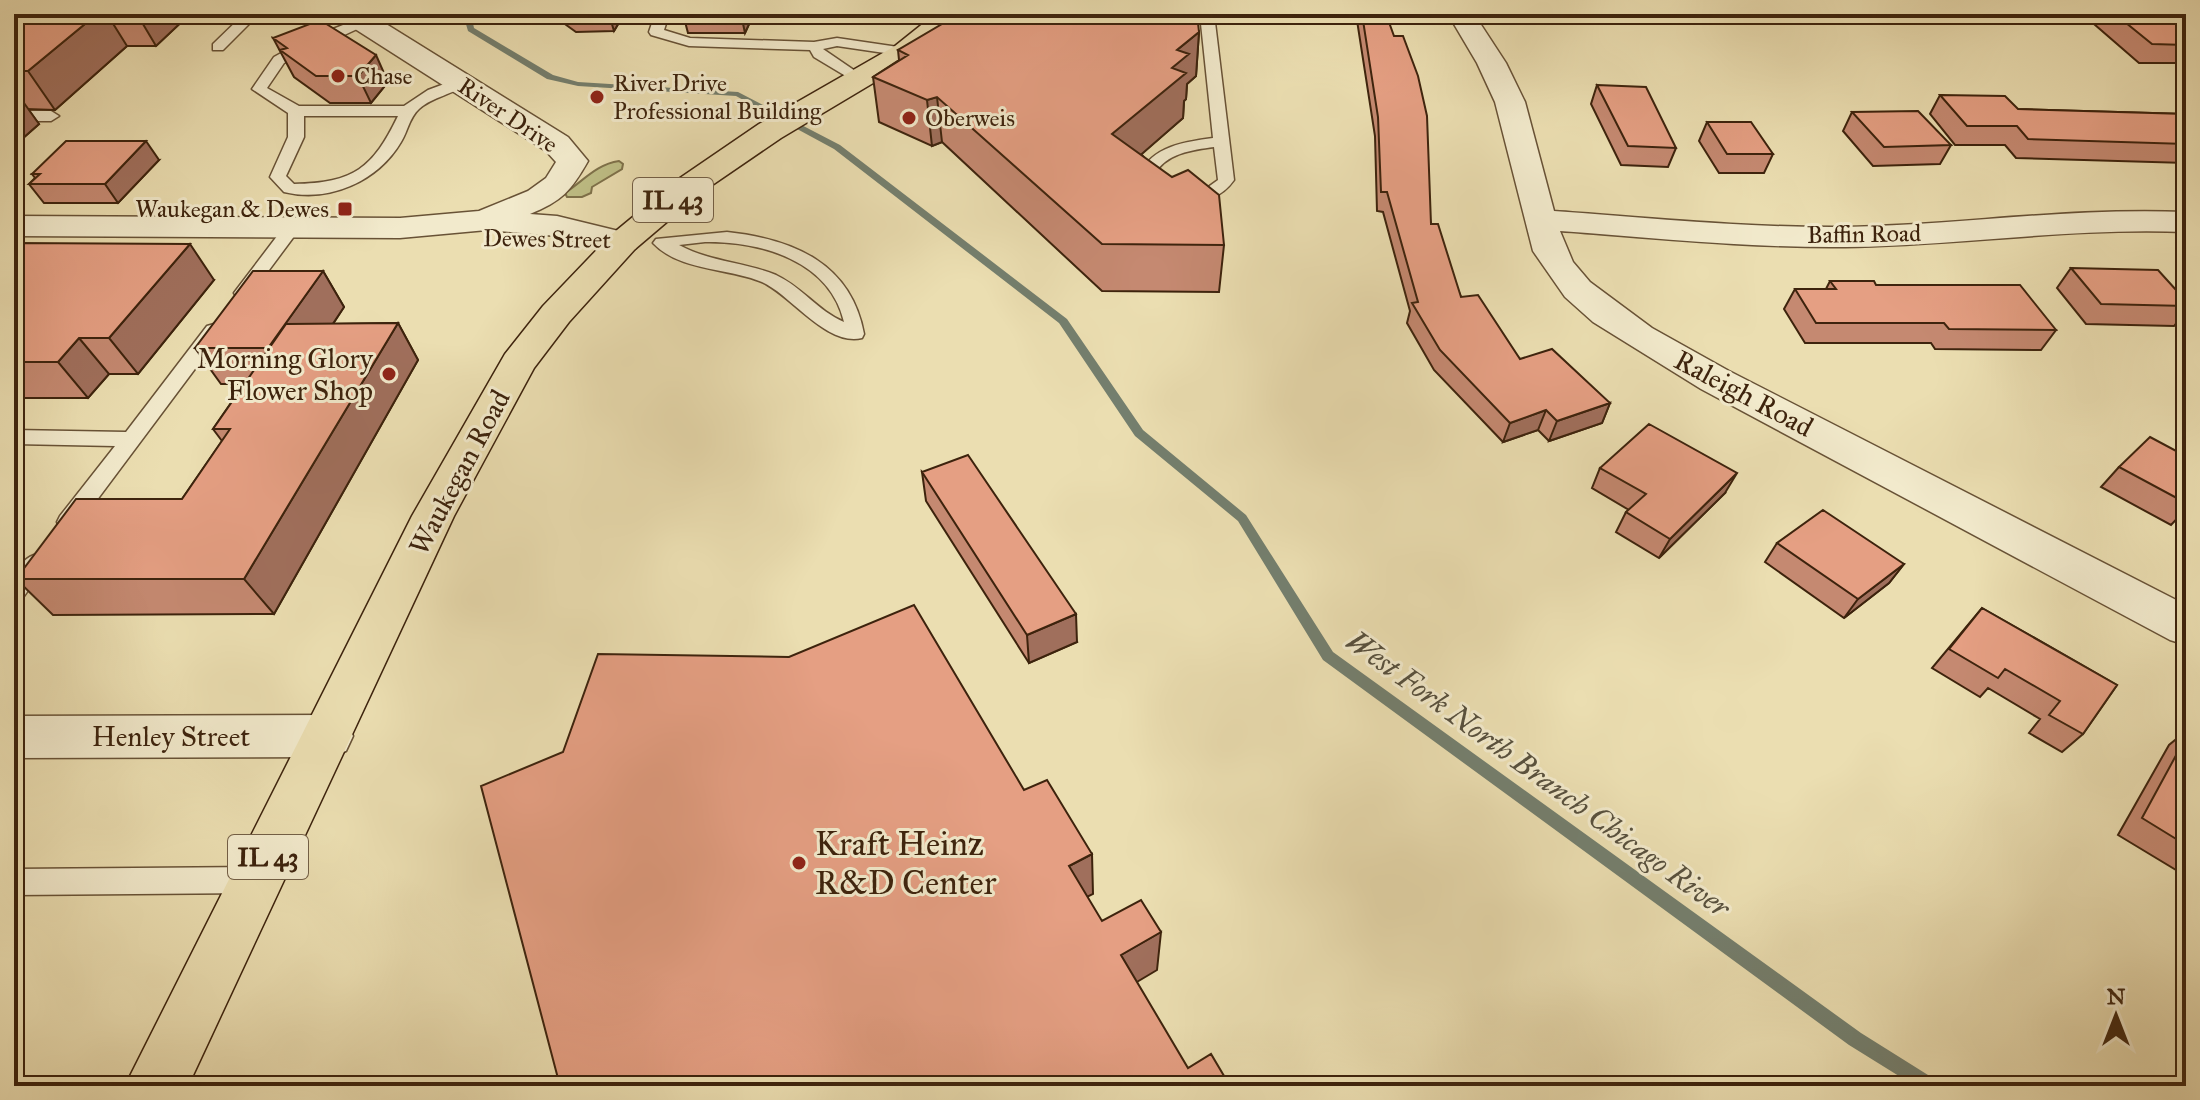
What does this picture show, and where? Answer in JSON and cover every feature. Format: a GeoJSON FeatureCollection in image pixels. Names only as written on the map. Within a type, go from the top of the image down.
{"type":"FeatureCollection","features":[{"type":"Feature","properties":{"kind":"main road","name":"Waukegan Road"},"geometry":{"type":"LineString","coordinates":[[156,1086],[433,516],[518,363],[556,314],[623,242],[691,185],[770,131],[905,52],[952,14]]}},
{"type":"Feature","properties":{"kind":"street","name":"Raleigh Road"},"geometry":{"type":"LineString","coordinates":[[1461,14],[1515,112],[1547,244],[1558,266],[1573,285],[1629,329],[1679,360],[2186,627]]}},
{"type":"Feature","properties":{"kind":"street","name":"River Drive"},"geometry":{"type":"LineString","coordinates":[[357,18],[557,144],[572,161],[559,184],[540,198],[487,220]]}},
{"type":"Feature","properties":{"kind":"street","name":"Dewes Street"},"geometry":{"type":"LineString","coordinates":[[400,228],[487,220],[557,226],[623,242]]}},
{"type":"Feature","properties":{"kind":"street","name":"Baffin Road"},"geometry":{"type":"LineString","coordinates":[[1541,220],[1764,235],[1845,237],[1917,234],[2050,221],[2186,222]]}},
{"type":"Feature","properties":{"kind":"street","name":"Dewes Street"},"geometry":{"type":"LineString","coordinates":[[14,226],[400,228],[527,242],[623,242]]}},
{"type":"Feature","properties":{"kind":"street","name":"Henley Street"},"geometry":{"type":"LineString","coordinates":[[14,737],[328,736]]}},
{"type":"Feature","properties":{"kind":"lane"},"geometry":{"type":"LineString","coordinates":[[14,19],[21,14]]}},
{"type":"Feature","properties":{"kind":"lane"},"geometry":{"type":"LineString","coordinates":[[218,47],[252,14]]}},
{"type":"Feature","properties":{"kind":"lane"},"geometry":{"type":"LineString","coordinates":[[662,14],[656,32],[689,42],[814,46],[837,42],[905,52]]}},
{"type":"Feature","properties":{"kind":"lane"},"geometry":{"type":"LineString","coordinates":[[1207,14],[1222,141],[1226,180],[1221,189],[1207,196],[1162,194],[1146,175],[1157,158],[1185,148],[1222,141]]}},
{"type":"Feature","properties":{"kind":"lane"},"geometry":{"type":"LineString","coordinates":[[357,18],[279,60],[259,89],[296,111],[408,111]]}},
{"type":"Feature","properties":{"kind":"lane"},"geometry":{"type":"LineString","coordinates":[[814,46],[819,54],[859,80]]}},
{"type":"Feature","properties":{"kind":"lane"},"geometry":{"type":"LineString","coordinates":[[296,111],[296,137],[278,177],[290,189],[332,189],[367,175],[393,144],[408,111],[424,98],[460,83]]}},
{"type":"Feature","properties":{"kind":"lane"},"geometry":{"type":"LineString","coordinates":[[14,116],[51,116]]}},
{"type":"Feature","properties":{"kind":"lane"},"geometry":{"type":"LineString","coordinates":[[14,593],[293,227]]}},
{"type":"Feature","properties":{"kind":"lane"},"geometry":{"type":"LineString","coordinates":[[711,237],[742,239],[773,246],[814,266],[836,284],[850,309],[855,334],[820,319],[781,285],[748,271],[688,257],[662,243],[711,237]]}},
{"type":"Feature","properties":{"kind":"lane"},"geometry":{"type":"LineString","coordinates":[[781,285],[814,266]]}},
{"type":"Feature","properties":{"kind":"lane"},"geometry":{"type":"LineString","coordinates":[[14,438],[131,439]]}},
{"type":"Feature","properties":{"kind":"lane"},"geometry":{"type":"LineString","coordinates":[[14,882],[257,880]]}},
{"type":"Feature","properties":{"kind":"green space"},"geometry":{"type":"Polygon","coordinates":[[[619,161],[623,164],[622,169],[592,187],[591,193],[582,197],[567,197],[565,193],[590,174],[619,161]]]}},
{"type":"Feature","properties":{"kind":"building"},"geometry":{"type":"Polygon","coordinates":[[[23,14],[97,14],[28,71],[14,71],[14,21],[23,14]]]}},
{"type":"Feature","properties":{"kind":"building"},"geometry":{"type":"Polygon","coordinates":[[[959,14],[1197,14],[1199,32],[1177,50],[1189,54],[1172,68],[1186,73],[1112,134],[1172,177],[1188,170],[1219,195],[1224,245],[1102,244],[937,97],[927,100],[873,77],[908,55],[898,50],[959,14]]]}},
{"type":"Feature","properties":{"kind":"building"},"geometry":{"type":"Polygon","coordinates":[[[1362,14],[1386,14],[1394,36],[1403,36],[1418,76],[1427,116],[1431,224],[1438,224],[1461,297],[1478,295],[1520,359],[1552,349],[1610,403],[1557,421],[1546,410],[1510,423],[1440,350],[1412,303],[1418,302],[1387,192],[1381,192],[1378,117],[1362,14]]]}},
{"type":"Feature","properties":{"kind":"building"},"geometry":{"type":"Polygon","coordinates":[[[2115,14],[2167,14],[2186,29],[2186,45],[2152,44],[2115,14]]]}},
{"type":"Feature","properties":{"kind":"building"},"geometry":{"type":"Polygon","coordinates":[[[320,20],[376,55],[358,76],[316,76],[280,50],[287,48],[273,38],[320,20]]]}},
{"type":"Feature","properties":{"kind":"building"},"geometry":{"type":"Polygon","coordinates":[[[1597,85],[1646,87],[1676,148],[1628,146],[1597,85]]]}},
{"type":"Feature","properties":{"kind":"building"},"geometry":{"type":"Polygon","coordinates":[[[1940,95],[2005,96],[2018,109],[2186,114],[2186,144],[2028,139],[2017,126],[1967,126],[1940,95]]]}},
{"type":"Feature","properties":{"kind":"building"},"geometry":{"type":"Polygon","coordinates":[[[1918,111],[1951,145],[1884,147],[1852,112],[1918,111]]]}},
{"type":"Feature","properties":{"kind":"building"},"geometry":{"type":"Polygon","coordinates":[[[1707,122],[1751,122],[1773,154],[1727,154],[1707,122]]]}},
{"type":"Feature","properties":{"kind":"building"},"geometry":{"type":"Polygon","coordinates":[[[66,141],[146,141],[105,184],[29,184],[40,174],[32,174],[66,141]]]}},
{"type":"Feature","properties":{"kind":"building"},"geometry":{"type":"Polygon","coordinates":[[[14,243],[190,244],[109,338],[79,338],[58,362],[14,362],[14,243]]]}},
{"type":"Feature","properties":{"kind":"building"},"geometry":{"type":"Polygon","coordinates":[[[2071,268],[2158,270],[2186,301],[2186,306],[2101,304],[2071,268]]]}},
{"type":"Feature","properties":{"kind":"building"},"geometry":{"type":"Polygon","coordinates":[[[253,271],[323,271],[268,348],[195,348],[253,271]]]}},
{"type":"Feature","properties":{"kind":"building"},"geometry":{"type":"Polygon","coordinates":[[[1830,281],[1874,281],[1876,285],[2020,285],[2056,330],[1949,329],[1944,323],[1816,323],[1795,289],[1836,289],[1830,281]]]}},
{"type":"Feature","properties":{"kind":"building"},"geometry":{"type":"Polygon","coordinates":[[[398,323],[244,579],[16,579],[76,499],[182,499],[230,429],[213,429],[286,324],[398,323]]]}},
{"type":"Feature","properties":{"kind":"building"},"geometry":{"type":"Polygon","coordinates":[[[1649,424],[1737,473],[1670,539],[1626,512],[1646,494],[1600,468],[1649,424]]]}},
{"type":"Feature","properties":{"kind":"building"},"geometry":{"type":"Polygon","coordinates":[[[2150,437],[2178,452],[2186,444],[2186,503],[2119,467],[2150,437]]]}},
{"type":"Feature","properties":{"kind":"building"},"geometry":{"type":"Polygon","coordinates":[[[968,455],[1076,614],[1027,635],[922,472],[968,455]]]}},
{"type":"Feature","properties":{"kind":"building"},"geometry":{"type":"Polygon","coordinates":[[[1823,510],[1904,564],[1858,599],[1777,543],[1823,510]]]}},
{"type":"Feature","properties":{"kind":"building","name":"Kraft Heinz R&D Center"},"geometry":{"type":"Polygon","coordinates":[[[914,605],[1024,790],[1047,780],[1092,854],[1069,866],[1102,921],[1141,900],[1161,932],[1121,955],[1188,1068],[1211,1054],[1230,1086],[560,1086],[481,786],[563,752],[598,654],[789,657],[914,605]]]}},
{"type":"Feature","properties":{"kind":"building"},"geometry":{"type":"Polygon","coordinates":[[[1982,608],[2117,685],[2083,734],[2049,715],[2060,701],[2005,669],[1998,678],[1949,649],[1982,608]]]}},
{"type":"Feature","properties":{"kind":"building"},"geometry":{"type":"Polygon","coordinates":[[[2186,737],[2186,845],[2142,818],[2186,737]]]}},
{"type":"Feature","properties":{"kind":"waterway","name":"West Fork North Branch Chicago River"},"geometry":{"type":"LineString","coordinates":[[467,14],[471,29],[550,77],[578,84],[738,94],[837,147],[1063,321],[1139,433],[1242,518],[1328,656],[1855,1039],[1930,1086]]}},
{"type":"Feature","properties":{"kind":"place","name":"Chase"},"geometry":{"type":"Point","coordinates":[338,76]}},
{"type":"Feature","properties":{"kind":"place","name":"River Drive Professional Building"},"geometry":{"type":"Point","coordinates":[597,97]}},
{"type":"Feature","properties":{"kind":"place","name":"Oberweis"},"geometry":{"type":"Point","coordinates":[909,118]}},
{"type":"Feature","properties":{"kind":"place","name":"Waukegan & Dewes"},"geometry":{"type":"Point","coordinates":[345,209]}},
{"type":"Feature","properties":{"kind":"place","name":"Morning Glory Flower Shop"},"geometry":{"type":"Point","coordinates":[389,374]}},
{"type":"Feature","properties":{"kind":"place","name":"Kraft Heinz R&D Center"},"geometry":{"type":"Point","coordinates":[799,863]}}]}
